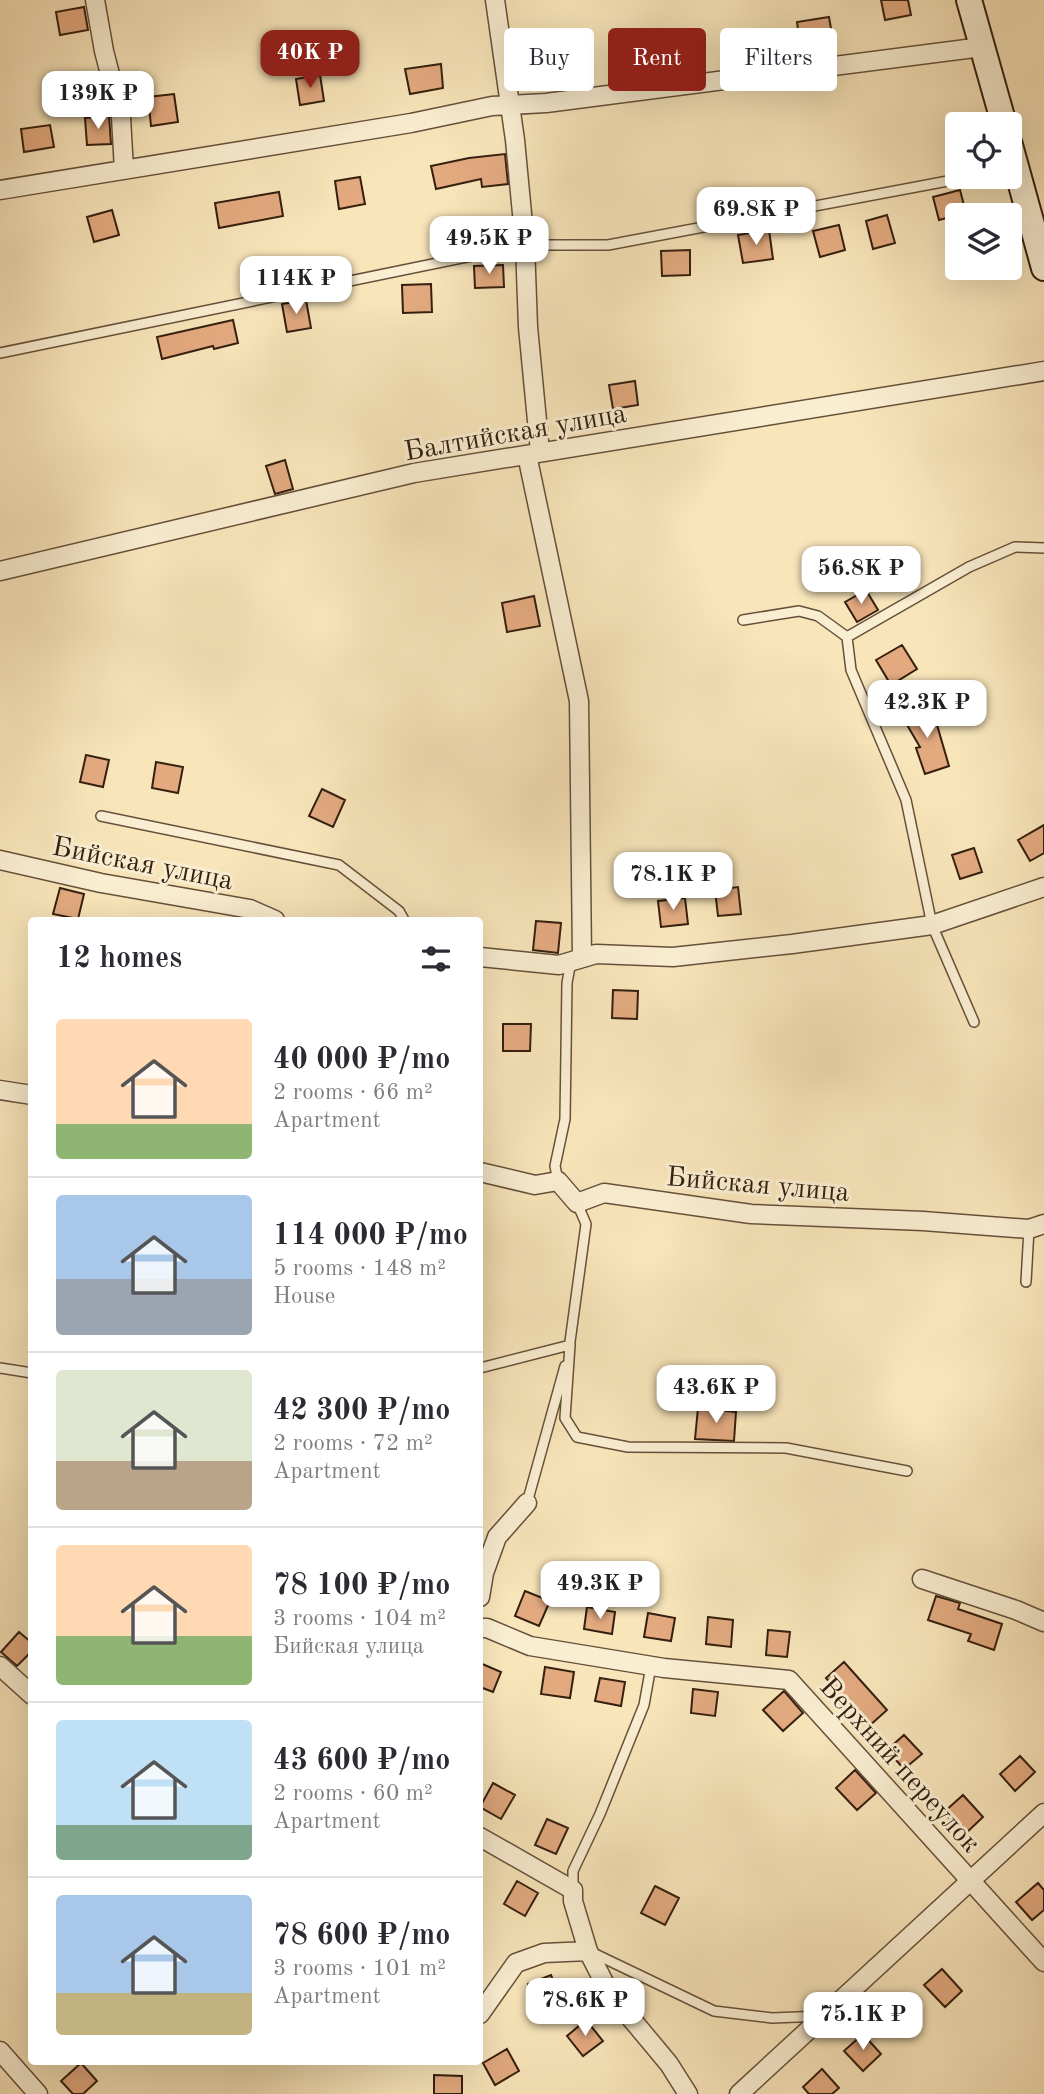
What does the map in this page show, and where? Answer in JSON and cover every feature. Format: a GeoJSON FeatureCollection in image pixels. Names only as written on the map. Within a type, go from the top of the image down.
{"type":"FeatureCollection","features":[{"type":"Feature","properties":{"kind":"main road"},"geometry":{"type":"LineString","coordinates":[[969,0],[1001,112]]}},
{"type":"Feature","properties":{"kind":"main road"},"geometry":{"type":"LineString","coordinates":[[1021,189],[1044,268]]}},
{"type":"Feature","properties":{"kind":"street"},"geometry":{"type":"LineString","coordinates":[[95,0],[104,51],[121,117],[124,170]]}},
{"type":"Feature","properties":{"kind":"street"},"geometry":{"type":"LineString","coordinates":[[495,0],[512,107],[525,245],[533,453],[579,701],[576,960]]}},
{"type":"Feature","properties":{"kind":"street"},"geometry":{"type":"LineString","coordinates":[[0,190],[411,124],[492,106],[512,107],[982,47]]}},
{"type":"Feature","properties":{"kind":"street","name":"Балтийская улица"},"geometry":{"type":"LineString","coordinates":[[0,571],[414,473],[1044,371]]}},
{"type":"Feature","properties":{"kind":"street","name":"Бийская улица"},"geometry":{"type":"LineString","coordinates":[[0,860],[101,883],[250,909],[268,917]]}},
{"type":"Feature","properties":{"kind":"street"},"geometry":{"type":"LineString","coordinates":[[483,957],[559,965],[596,954],[673,957],[792,944],[932,925],[1044,887]]}},
{"type":"Feature","properties":{"kind":"street"},"geometry":{"type":"LineString","coordinates":[[0,1090],[28,1095]]}},
{"type":"Feature","properties":{"kind":"street"},"geometry":{"type":"LineString","coordinates":[[483,1173],[535,1185],[558,1181],[578,1203]]}},
{"type":"Feature","properties":{"kind":"street","name":"Бийская улица"},"geometry":{"type":"LineString","coordinates":[[578,1203],[604,1193],[751,1214],[1037,1226]]}},
{"type":"Feature","properties":{"kind":"street"},"geometry":{"type":"LineString","coordinates":[[483,1579],[497,1537],[527,1503]]}},
{"type":"Feature","properties":{"kind":"street"},"geometry":{"type":"LineString","coordinates":[[922,1579],[1044,1622]]}},
{"type":"Feature","properties":{"kind":"street","name":"Верхний переулок"},"geometry":{"type":"LineString","coordinates":[[483,1628],[530,1646],[651,1666],[789,1680],[1044,1962]]}},
{"type":"Feature","properties":{"kind":"street"},"geometry":{"type":"LineString","coordinates":[[0,1666],[28,1691]]}},
{"type":"Feature","properties":{"kind":"street"},"geometry":{"type":"LineString","coordinates":[[738,2094],[1044,1813]]}},
{"type":"Feature","properties":{"kind":"street"},"geometry":{"type":"LineString","coordinates":[[483,1839],[573,1890],[573,1901],[588,1951],[609,1992],[669,2064],[688,2094]]}},
{"type":"Feature","properties":{"kind":"street"},"geometry":{"type":"LineString","coordinates":[[483,2010],[516,1963],[544,1953],[588,1951]]}},
{"type":"Feature","properties":{"kind":"street"},"geometry":{"type":"LineString","coordinates":[[0,2051],[38,2094]]}},
{"type":"Feature","properties":{"kind":"lane"},"geometry":{"type":"LineString","coordinates":[[0,353],[525,245],[608,245],[945,182]]}},
{"type":"Feature","properties":{"kind":"lane"},"geometry":{"type":"LineString","coordinates":[[847,637],[969,567],[1015,547],[1044,548]]}},
{"type":"Feature","properties":{"kind":"lane"},"geometry":{"type":"LineString","coordinates":[[743,621],[799,611],[818,615],[847,637],[851,670],[906,800],[932,925],[974,1022]]}},
{"type":"Feature","properties":{"kind":"lane"},"geometry":{"type":"LineString","coordinates":[[101,817],[339,865],[402,917]]}},
{"type":"Feature","properties":{"kind":"lane"},"geometry":{"type":"LineString","coordinates":[[558,1181],[555,1166],[565,1119],[567,984],[576,960]]}},
{"type":"Feature","properties":{"kind":"lane"},"geometry":{"type":"LineString","coordinates":[[578,1203],[586,1224],[570,1345],[565,1418],[577,1437],[628,1447],[786,1448],[907,1471]]}},
{"type":"Feature","properties":{"kind":"lane"},"geometry":{"type":"LineString","coordinates":[[1026,1282],[1037,1226]]}},
{"type":"Feature","properties":{"kind":"lane"},"geometry":{"type":"LineString","coordinates":[[483,1367],[570,1345]]}},
{"type":"Feature","properties":{"kind":"lane"},"geometry":{"type":"LineString","coordinates":[[527,1503],[570,1345]]}},
{"type":"Feature","properties":{"kind":"lane"},"geometry":{"type":"LineString","coordinates":[[0,1368],[28,1372]]}},
{"type":"Feature","properties":{"kind":"lane"},"geometry":{"type":"LineString","coordinates":[[573,1890],[573,1871],[600,1814],[643,1705],[651,1666]]}},
{"type":"Feature","properties":{"kind":"lane"},"geometry":{"type":"LineString","coordinates":[[588,1951],[714,2011],[772,2018],[824,2015]]}},
{"type":"Feature","properties":{"kind":"building"},"geometry":{"type":"Polygon","coordinates":[[[881,0],[908,0],[911,15],[885,20],[881,0]]]}},
{"type":"Feature","properties":{"kind":"building"},"geometry":{"type":"Polygon","coordinates":[[[84,7],[88,30],[60,35],[56,12],[84,7]]]}},
{"type":"Feature","properties":{"kind":"building"},"geometry":{"type":"Polygon","coordinates":[[[829,17],[831,28],[798,28],[797,22],[829,17]]]}},
{"type":"Feature","properties":{"kind":"building"},"geometry":{"type":"Polygon","coordinates":[[[441,64],[443,88],[410,94],[405,69],[441,64]]]}},
{"type":"Feature","properties":{"kind":"building"},"geometry":{"type":"Polygon","coordinates":[[[320,75],[324,101],[300,105],[296,79],[320,75]]]}},
{"type":"Feature","properties":{"kind":"building"},"geometry":{"type":"Polygon","coordinates":[[[174,94],[178,122],[151,126],[148,97],[174,94]]]}},
{"type":"Feature","properties":{"kind":"building"},"geometry":{"type":"Polygon","coordinates":[[[109,116],[111,144],[87,145],[85,118],[109,116]]]}},
{"type":"Feature","properties":{"kind":"building"},"geometry":{"type":"Polygon","coordinates":[[[50,125],[54,147],[24,152],[21,129],[50,125]]]}},
{"type":"Feature","properties":{"kind":"building"},"geometry":{"type":"Polygon","coordinates":[[[505,154],[508,184],[482,187],[481,179],[436,189],[431,166],[505,154]]]}},
{"type":"Feature","properties":{"kind":"building"},"geometry":{"type":"Polygon","coordinates":[[[360,177],[365,204],[339,209],[335,181],[360,177]]]}},
{"type":"Feature","properties":{"kind":"building"},"geometry":{"type":"Polygon","coordinates":[[[960,190],[963,203],[945,203],[945,218],[939,220],[933,197],[960,190]]]}},
{"type":"Feature","properties":{"kind":"building"},"geometry":{"type":"Polygon","coordinates":[[[279,192],[283,216],[219,228],[215,203],[279,192]]]}},
{"type":"Feature","properties":{"kind":"building"},"geometry":{"type":"Polygon","coordinates":[[[112,210],[119,235],[94,242],[87,217],[112,210]]]}},
{"type":"Feature","properties":{"kind":"building"},"geometry":{"type":"Polygon","coordinates":[[[887,215],[895,243],[873,249],[866,221],[887,215]]]}},
{"type":"Feature","properties":{"kind":"building"},"geometry":{"type":"Polygon","coordinates":[[[839,225],[845,250],[820,257],[813,231],[839,225]]]}},
{"type":"Feature","properties":{"kind":"building"},"geometry":{"type":"Polygon","coordinates":[[[769,230],[773,259],[743,263],[738,235],[769,230]]]}},
{"type":"Feature","properties":{"kind":"building"},"geometry":{"type":"Polygon","coordinates":[[[690,250],[690,275],[662,276],[661,251],[690,250]]]}},
{"type":"Feature","properties":{"kind":"building"},"geometry":{"type":"Polygon","coordinates":[[[503,265],[504,287],[475,288],[474,266],[503,265]]]}},
{"type":"Feature","properties":{"kind":"building"},"geometry":{"type":"Polygon","coordinates":[[[431,284],[432,312],[403,313],[402,285],[431,284]]]}},
{"type":"Feature","properties":{"kind":"building"},"geometry":{"type":"Polygon","coordinates":[[[306,300],[311,328],[287,332],[282,304],[306,300]]]}},
{"type":"Feature","properties":{"kind":"building"},"geometry":{"type":"Polygon","coordinates":[[[233,320],[238,343],[214,349],[213,346],[162,359],[157,337],[233,320]]]}},
{"type":"Feature","properties":{"kind":"building"},"geometry":{"type":"Polygon","coordinates":[[[635,381],[638,405],[613,409],[609,385],[635,381]]]}},
{"type":"Feature","properties":{"kind":"building"},"geometry":{"type":"Polygon","coordinates":[[[285,460],[293,489],[275,494],[266,466],[285,460]]]}},
{"type":"Feature","properties":{"kind":"building"},"geometry":{"type":"Polygon","coordinates":[[[866,590],[878,610],[857,622],[845,602],[866,590]]]}},
{"type":"Feature","properties":{"kind":"building"},"geometry":{"type":"Polygon","coordinates":[[[534,596],[540,626],[507,632],[502,603],[534,596]]]}},
{"type":"Feature","properties":{"kind":"building"},"geometry":{"type":"Polygon","coordinates":[[[902,645],[917,669],[891,685],[876,660],[902,645]]]}},
{"type":"Feature","properties":{"kind":"building"},"geometry":{"type":"Polygon","coordinates":[[[925,705],[937,725],[949,766],[925,774],[916,748],[920,747],[903,718],[925,705]]]}},
{"type":"Feature","properties":{"kind":"building"},"geometry":{"type":"Polygon","coordinates":[[[86,755],[109,760],[103,787],[80,782],[86,755]]]}},
{"type":"Feature","properties":{"kind":"building"},"geometry":{"type":"Polygon","coordinates":[[[156,762],[183,767],[178,793],[152,788],[156,762]]]}},
{"type":"Feature","properties":{"kind":"building"},"geometry":{"type":"Polygon","coordinates":[[[322,789],[345,800],[333,827],[309,816],[322,789]]]}},
{"type":"Feature","properties":{"kind":"building"},"geometry":{"type":"Polygon","coordinates":[[[1044,825],[1044,853],[1030,861],[1018,840],[1044,825]]]}},
{"type":"Feature","properties":{"kind":"building"},"geometry":{"type":"Polygon","coordinates":[[[974,848],[982,872],[960,879],[952,855],[974,848]]]}},
{"type":"Feature","properties":{"kind":"building"},"geometry":{"type":"Polygon","coordinates":[[[738,887],[741,914],[718,916],[715,890],[738,887]]]}},
{"type":"Feature","properties":{"kind":"building"},"geometry":{"type":"Polygon","coordinates":[[[60,888],[84,894],[78,917],[53,914],[60,888]]]}},
{"type":"Feature","properties":{"kind":"building"},"geometry":{"type":"Polygon","coordinates":[[[685,898],[688,924],[661,927],[658,901],[685,898]]]}},
{"type":"Feature","properties":{"kind":"building"},"geometry":{"type":"Polygon","coordinates":[[[536,921],[561,923],[558,953],[533,950],[536,921]]]}},
{"type":"Feature","properties":{"kind":"building"},"geometry":{"type":"Polygon","coordinates":[[[613,990],[638,991],[637,1019],[612,1018],[613,990]]]}},
{"type":"Feature","properties":{"kind":"building"},"geometry":{"type":"Polygon","coordinates":[[[503,1024],[531,1024],[530,1051],[503,1051],[503,1024]]]}},
{"type":"Feature","properties":{"kind":"building"},"geometry":{"type":"Polygon","coordinates":[[[698,1408],[736,1412],[734,1441],[695,1439],[698,1408]]]}},
{"type":"Feature","properties":{"kind":"building"},"geometry":{"type":"Polygon","coordinates":[[[525,1591],[550,1601],[539,1626],[515,1616],[525,1591]]]}},
{"type":"Feature","properties":{"kind":"building"},"geometry":{"type":"Polygon","coordinates":[[[936,1596],[960,1603],[958,1609],[1002,1624],[994,1650],[968,1641],[971,1634],[928,1620],[936,1596]]]}},
{"type":"Feature","properties":{"kind":"building"},"geometry":{"type":"Polygon","coordinates":[[[587,1607],[615,1612],[612,1634],[584,1629],[587,1607]]]}},
{"type":"Feature","properties":{"kind":"building"},"geometry":{"type":"Polygon","coordinates":[[[648,1613],[675,1618],[671,1641],[644,1637],[648,1613]]]}},
{"type":"Feature","properties":{"kind":"building"},"geometry":{"type":"Polygon","coordinates":[[[708,1617],[733,1620],[731,1647],[706,1644],[708,1617]]]}},
{"type":"Feature","properties":{"kind":"building"},"geometry":{"type":"Polygon","coordinates":[[[768,1630],[790,1632],[787,1657],[766,1655],[768,1630]]]}},
{"type":"Feature","properties":{"kind":"building"},"geometry":{"type":"Polygon","coordinates":[[[19,1632],[28,1640],[28,1655],[17,1666],[1,1652],[19,1632]]]}},
{"type":"Feature","properties":{"kind":"building"},"geometry":{"type":"Polygon","coordinates":[[[844,1662],[887,1710],[868,1727],[826,1678],[844,1662]]]}},
{"type":"Feature","properties":{"kind":"building"},"geometry":{"type":"Polygon","coordinates":[[[483,1664],[501,1672],[493,1692],[483,1688],[483,1664]]]}},
{"type":"Feature","properties":{"kind":"building"},"geometry":{"type":"Polygon","coordinates":[[[545,1667],[574,1672],[570,1698],[541,1694],[545,1667]]]}},
{"type":"Feature","properties":{"kind":"building"},"geometry":{"type":"Polygon","coordinates":[[[600,1678],[625,1682],[621,1706],[595,1701],[600,1678]]]}},
{"type":"Feature","properties":{"kind":"building"},"geometry":{"type":"Polygon","coordinates":[[[693,1689],[718,1692],[715,1716],[691,1713],[693,1689]]]}},
{"type":"Feature","properties":{"kind":"building"},"geometry":{"type":"Polygon","coordinates":[[[784,1691],[803,1713],[783,1731],[763,1710],[784,1691]]]}},
{"type":"Feature","properties":{"kind":"building"},"geometry":{"type":"Polygon","coordinates":[[[904,1735],[922,1754],[904,1769],[887,1750],[904,1735]]]}},
{"type":"Feature","properties":{"kind":"building"},"geometry":{"type":"Polygon","coordinates":[[[1020,1756],[1035,1772],[1015,1791],[1000,1774],[1020,1756]]]}},
{"type":"Feature","properties":{"kind":"building"},"geometry":{"type":"Polygon","coordinates":[[[855,1770],[876,1793],[857,1810],[836,1788],[855,1770]]]}},
{"type":"Feature","properties":{"kind":"building"},"geometry":{"type":"Polygon","coordinates":[[[493,1783],[515,1795],[501,1819],[483,1809],[483,1801],[493,1783]]]}},
{"type":"Feature","properties":{"kind":"building"},"geometry":{"type":"Polygon","coordinates":[[[963,1795],[983,1817],[964,1835],[944,1812],[963,1795]]]}},
{"type":"Feature","properties":{"kind":"building"},"geometry":{"type":"Polygon","coordinates":[[[547,1819],[568,1828],[556,1854],[535,1845],[547,1819]]]}},
{"type":"Feature","properties":{"kind":"building"},"geometry":{"type":"Polygon","coordinates":[[[517,1881],[538,1893],[525,1916],[504,1904],[517,1881]]]}},
{"type":"Feature","properties":{"kind":"building"},"geometry":{"type":"Polygon","coordinates":[[[1038,1883],[1044,1890],[1044,1910],[1032,1920],[1016,1902],[1038,1883]]]}},
{"type":"Feature","properties":{"kind":"building"},"geometry":{"type":"Polygon","coordinates":[[[655,1886],[679,1898],[665,1925],[641,1913],[655,1886]]]}},
{"type":"Feature","properties":{"kind":"building"},"geometry":{"type":"Polygon","coordinates":[[[942,1969],[962,1991],[945,2007],[924,1985],[942,1969]]]}},
{"type":"Feature","properties":{"kind":"building"},"geometry":{"type":"Polygon","coordinates":[[[551,1975],[560,1998],[536,2006],[528,1984],[551,1975]]]}},
{"type":"Feature","properties":{"kind":"building"},"geometry":{"type":"Polygon","coordinates":[[[900,2003],[918,2022],[901,2037],[884,2018],[900,2003]]]}},
{"type":"Feature","properties":{"kind":"building"},"geometry":{"type":"Polygon","coordinates":[[[586,2020],[603,2041],[583,2056],[567,2036],[586,2020]]]}},
{"type":"Feature","properties":{"kind":"building"},"geometry":{"type":"Polygon","coordinates":[[[863,2034],[881,2054],[863,2071],[844,2051],[863,2034]]]}},
{"type":"Feature","properties":{"kind":"building"},"geometry":{"type":"Polygon","coordinates":[[[507,2049],[519,2071],[495,2085],[483,2063],[507,2049]]]}},
{"type":"Feature","properties":{"kind":"building"},"geometry":{"type":"Polygon","coordinates":[[[79,2065],[83,2065],[97,2081],[83,2094],[73,2094],[61,2081],[79,2065]]]}},
{"type":"Feature","properties":{"kind":"building"},"geometry":{"type":"Polygon","coordinates":[[[822,2069],[839,2088],[832,2094],[809,2094],[803,2087],[822,2069]]]}},
{"type":"Feature","properties":{"kind":"building"},"geometry":{"type":"Polygon","coordinates":[[[434,2075],[462,2076],[462,2094],[434,2094],[434,2075]]]}}]}
